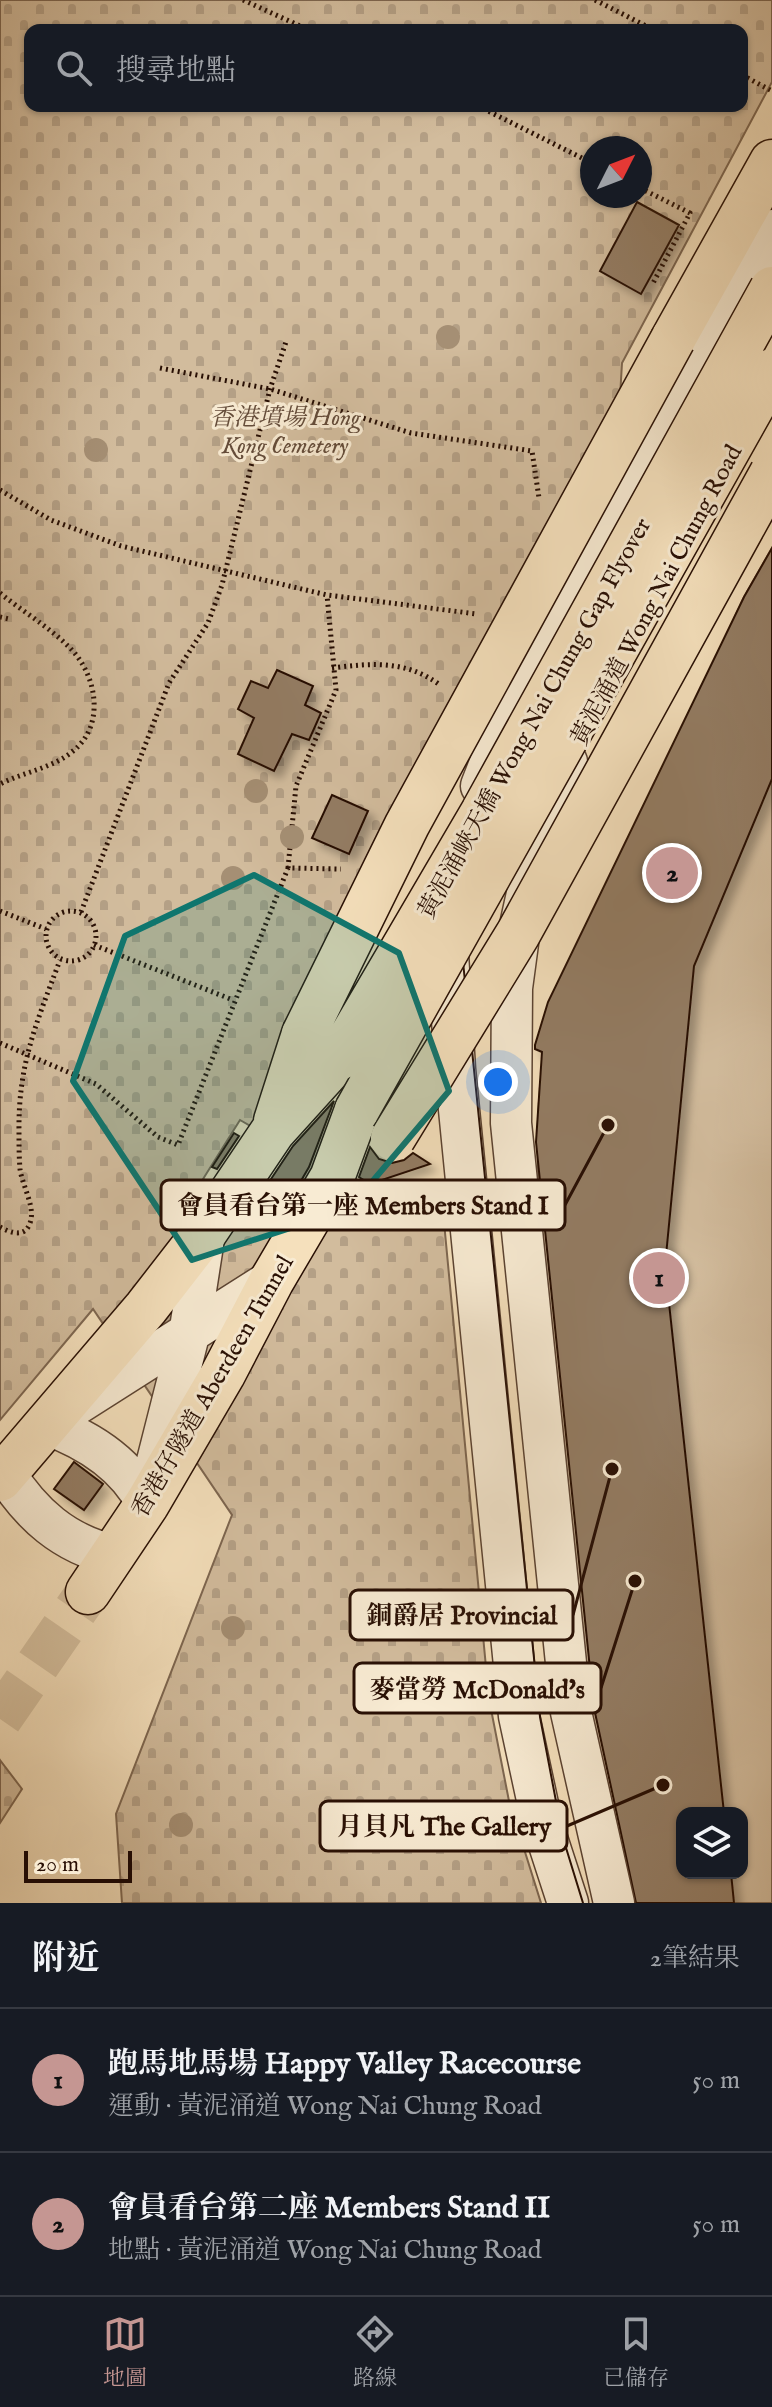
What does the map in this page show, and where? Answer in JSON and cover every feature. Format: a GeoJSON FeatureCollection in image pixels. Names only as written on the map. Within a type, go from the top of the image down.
{"type":"FeatureCollection","features":[{"type":"Feature","properties":{"kind":"highway"},"geometry":{"type":"LineString","coordinates":[[2,1476],[210,1226],[273,1131],[304,1034],[357,922],[475,696],[772,162]]}},
{"type":"Feature","properties":{"kind":"highway","name":"黃泥涌峽天橋 Wong Nai Chung Gap Flyover"},"geometry":{"type":"LineString","coordinates":[[273,1131],[339,1058],[372,1004],[483,812],[772,289]]}},
{"type":"Feature","properties":{"kind":"highway","name":"黃泥涌峽天橋 Wong Nai Chung Gap Flyover"},"geometry":{"type":"LineString","coordinates":[[332,1178],[357,1110],[772,371]]}},
{"type":"Feature","properties":{"kind":"highway"},"geometry":{"type":"LineString","coordinates":[[332,1178],[393,1138],[402,1125],[518,934],[772,473]]}},
{"type":"Feature","properties":{"kind":"highway","name":"香港仔隧道 Aberdeen Tunnel"},"geometry":{"type":"LineString","coordinates":[[88,1592],[147,1504],[212,1395],[276,1272],[332,1178]]}},
{"type":"Feature","properties":{"kind":"street"},"geometry":{"type":"LineString","coordinates":[[568,1903],[542,1823],[519,1716],[452,1037],[447,936],[457,848],[507,719],[772,230]]}},
{"type":"Feature","properties":{"kind":"street","name":"黃泥涌道 Wong Nai Chung Road"},"geometry":{"type":"LineString","coordinates":[[614,1903],[571,1712],[511,1123],[512,988],[533,866],[565,767],[583,724],[772,383]]}},
{"type":"Feature","properties":{"kind":"street"},"geometry":{"type":"LineString","coordinates":[[147,1504],[189,1335],[210,1226]]}},
{"type":"Feature","properties":{"kind":"street"},"geometry":{"type":"LineString","coordinates":[[45,1424],[189,1335],[276,1272]]}},
{"type":"Feature","properties":{"kind":"street"},"geometry":{"type":"LineString","coordinates":[[45,1424],[79,1436],[101,1453],[134,1479],[147,1504]]}},
{"type":"Feature","properties":{"kind":"street"},"geometry":{"type":"LineString","coordinates":[[2,1476],[58,1535],[113,1555]]}},
{"type":"Feature","properties":{"kind":"path"},"geometry":{"type":"LineString","coordinates":[[243,0],[296,24]]}},
{"type":"Feature","properties":{"kind":"path"},"geometry":{"type":"LineString","coordinates":[[595,0],[642,24]]}},
{"type":"Feature","properties":{"kind":"path"},"geometry":{"type":"LineString","coordinates":[[748,78],[772,91]]}},
{"type":"Feature","properties":{"kind":"path"},"geometry":{"type":"LineString","coordinates":[[490,112],[580,157]]}},
{"type":"Feature","properties":{"kind":"path"},"geometry":{"type":"LineString","coordinates":[[652,194],[690,213],[652,285]]}},
{"type":"Feature","properties":{"kind":"path"},"geometry":{"type":"LineString","coordinates":[[81,912],[169,683],[208,623],[225,571],[270,389],[287,339]]}},
{"type":"Feature","properties":{"kind":"path"},"geometry":{"type":"LineString","coordinates":[[160,368],[270,389],[411,433],[532,451],[540,508]]}},
{"type":"Feature","properties":{"kind":"path"},"geometry":{"type":"LineString","coordinates":[[0,490],[84,534],[225,571],[327,595],[477,614]]}},
{"type":"Feature","properties":{"kind":"path"},"geometry":{"type":"LineString","coordinates":[[0,593],[70,648],[84,669],[95,709],[90,734],[75,750],[60,760],[0,784]]}},
{"type":"Feature","properties":{"kind":"path"},"geometry":{"type":"LineString","coordinates":[[0,1043],[96,1084],[158,1137],[178,1145],[288,868],[296,786],[336,690],[327,595]]}},
{"type":"Feature","properties":{"kind":"path"},"geometry":{"type":"LineString","coordinates":[[0,617],[9,619]]}},
{"type":"Feature","properties":{"kind":"path"},"geometry":{"type":"LineString","coordinates":[[332,668],[386,663],[409,667],[441,685]]}},
{"type":"Feature","properties":{"kind":"path"},"geometry":{"type":"LineString","coordinates":[[288,868],[332,871]]}},
{"type":"Feature","properties":{"kind":"path"},"geometry":{"type":"LineString","coordinates":[[0,911],[46,929]]}},
{"type":"Feature","properties":{"kind":"path"},"geometry":{"type":"LineString","coordinates":[[64,911],[81,912],[94,926],[94,945],[83,958],[72,962],[60,960],[47,947],[46,929],[56,915],[64,911]]}},
{"type":"Feature","properties":{"kind":"path"},"geometry":{"type":"LineString","coordinates":[[94,945],[233,1000]]}},
{"type":"Feature","properties":{"kind":"path"},"geometry":{"type":"LineString","coordinates":[[0,1227],[11,1233],[22,1233],[29,1227],[32,1217],[20,1170],[21,1088],[25,1053],[60,960]]}},
{"type":"Feature","properties":{"kind":"highlighted area"},"geometry":{"type":"Polygon","coordinates":[[[254,875],[399,953],[449,1091],[349,1209],[192,1260],[73,1081],[125,936],[254,875]]]}},
{"type":"Feature","properties":{"kind":"green space","name":"香港墳場 Hong Kong Cemetery"},"geometry":{"type":"Polygon","coordinates":[[[0,0],[772,0],[772,82],[622,363],[619,414],[254,1128],[240,1120],[203,1179],[253,1204],[295,1212],[339,1208],[423,1184],[427,1223],[444,1222],[489,1699],[509,1801],[541,1903],[122,1903],[116,1814],[232,1515],[93,1309],[0,1420],[0,0]]]}},
{"type":"Feature","properties":{"kind":"green space"},"geometry":{"type":"Polygon","coordinates":[[[772,548],[772,1903],[623,1903],[591,1732],[541,1222],[538,1112],[548,1031],[555,1004],[744,597],[772,548]]]}},
{"type":"Feature","properties":{"kind":"green space"},"geometry":{"type":"Polygon","coordinates":[[[0,1760],[22,1789],[0,1823],[0,1760]]]}},
{"type":"Feature","properties":{"kind":"building"},"geometry":{"type":"Polygon","coordinates":[[[634,208],[648,208],[679,225],[641,294],[600,271],[634,208]]]}},
{"type":"Feature","properties":{"kind":"building"},"geometry":{"type":"Polygon","coordinates":[[[772,548],[772,779],[694,966],[665,1266],[723,1807],[676,1807],[676,1879],[732,1879],[734,1903],[636,1903],[594,1708],[536,1142],[542,1052],[535,1049],[535,1045],[548,1002],[744,597],[772,548]]]}},
{"type":"Feature","properties":{"kind":"building"},"geometry":{"type":"Polygon","coordinates":[[[277,670],[313,686],[305,705],[321,713],[309,740],[292,734],[274,771],[238,754],[254,718],[238,709],[251,681],[268,688],[277,670]]]}},
{"type":"Feature","properties":{"kind":"building"},"geometry":{"type":"Polygon","coordinates":[[[332,795],[368,811],[349,854],[312,838],[332,795]]]}},
{"type":"Feature","properties":{"kind":"building"},"geometry":{"type":"Polygon","coordinates":[[[334,1101],[309,1167],[291,1198],[263,1191],[293,1146],[334,1101]]]}},
{"type":"Feature","properties":{"kind":"building"},"geometry":{"type":"Polygon","coordinates":[[[234,1133],[239,1136],[217,1169],[212,1167],[234,1133]]]}},
{"type":"Feature","properties":{"kind":"building"},"geometry":{"type":"Polygon","coordinates":[[[370,1147],[379,1159],[392,1163],[404,1160],[413,1153],[430,1164],[370,1184],[359,1177],[370,1147]]]}},
{"type":"Feature","properties":{"kind":"building"},"geometry":{"type":"Polygon","coordinates":[[[74,1462],[103,1484],[84,1510],[54,1489],[74,1462]]]}},
{"type":"Feature","properties":{"kind":"tunnel"},"geometry":{"type":"LineString","coordinates":[[0,1719],[88,1592]]}},
{"type":"Feature","properties":{"kind":"tram line"},"geometry":{"type":"LineString","coordinates":[[583,1903],[563,1838],[540,1717],[462,952],[463,881],[472,835],[497,768],[772,276]]}},
{"type":"Feature","properties":{"kind":"place","name":"會員看台第二座 Members Stand II"},"geometry":{"type":"Point","coordinates":[672,873]}},
{"type":"Feature","properties":{"kind":"place","name":"會員看台第一座 Members Stand I"},"geometry":{"type":"Point","coordinates":[608,1125]}},
{"type":"Feature","properties":{"kind":"place","name":"跑馬地馬場 Happy Valley Racecourse"},"geometry":{"type":"Point","coordinates":[659,1278]}},
{"type":"Feature","properties":{"kind":"place","name":"銅爵居 Provincial"},"geometry":{"type":"Point","coordinates":[612,1469]}},
{"type":"Feature","properties":{"kind":"place","name":"麥當勞 McDonald's"},"geometry":{"type":"Point","coordinates":[635,1581]}},
{"type":"Feature","properties":{"kind":"place","name":"月貝凡 The Gallery"},"geometry":{"type":"Point","coordinates":[663,1785]}}]}
